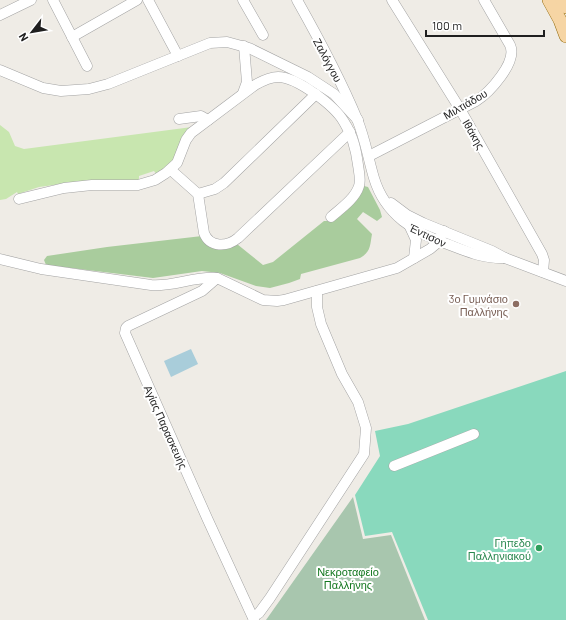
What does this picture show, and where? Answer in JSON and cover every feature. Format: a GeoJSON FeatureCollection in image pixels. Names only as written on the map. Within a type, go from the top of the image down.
{"type":"FeatureCollection","features":[{"type":"Feature","properties":{"kind":"main road"},"geometry":{"type":"LineString","coordinates":[[554,0],[566,7]]}},
{"type":"Feature","properties":{"kind":"main road"},"geometry":{"type":"LineString","coordinates":[[554,0],[566,36]]}},
{"type":"Feature","properties":{"kind":"street"},"geometry":{"type":"LineString","coordinates":[[0,15],[31,0]]}},
{"type":"Feature","properties":{"kind":"street"},"geometry":{"type":"LineString","coordinates":[[53,0],[87,66]]}},
{"type":"Feature","properties":{"kind":"street"},"geometry":{"type":"LineString","coordinates":[[72,37],[137,0]]}},
{"type":"Feature","properties":{"kind":"street"},"geometry":{"type":"LineString","coordinates":[[148,0],[178,56]]}},
{"type":"Feature","properties":{"kind":"street"},"geometry":{"type":"LineString","coordinates":[[243,0],[263,36]]}},
{"type":"Feature","properties":{"kind":"street"},"geometry":{"type":"LineString","coordinates":[[298,2],[309,0]]}},
{"type":"Feature","properties":{"kind":"street","name":"Ιθάκης"},"geometry":{"type":"LineString","coordinates":[[392,0],[460,109],[542,254],[544,260],[543,272]]}},
{"type":"Feature","properties":{"kind":"street","name":"Μιλτιάδου"},"geometry":{"type":"LineString","coordinates":[[369,156],[480,98],[492,88],[510,61],[512,54],[510,45],[484,0]]}},
{"type":"Feature","properties":{"kind":"street","name":"Ζαλόγγου"},"geometry":{"type":"LineString","coordinates":[[298,2],[358,120]]}},
{"type":"Feature","properties":{"kind":"street"},"geometry":{"type":"LineString","coordinates":[[0,70],[43,88],[61,91],[89,89],[108,84],[210,44],[217,42],[232,43],[249,48],[308,77],[327,89],[340,100],[358,120]]}},
{"type":"Feature","properties":{"kind":"street"},"geometry":{"type":"LineString","coordinates":[[249,48],[255,84]]}},
{"type":"Feature","properties":{"kind":"street"},"geometry":{"type":"LineString","coordinates":[[243,93],[248,82],[249,48]]}},
{"type":"Feature","properties":{"kind":"street"},"geometry":{"type":"LineString","coordinates":[[19,199],[53,190],[78,186],[130,185],[146,183],[162,176],[171,170],[179,159],[188,137],[208,120],[255,84],[267,79],[279,77],[290,80],[316,94],[333,107],[350,132],[355,146],[359,187],[353,196],[330,218]]}},
{"type":"Feature","properties":{"kind":"street"},"geometry":{"type":"LineString","coordinates":[[198,194],[215,189],[224,183],[316,94]]}},
{"type":"Feature","properties":{"kind":"street"},"geometry":{"type":"LineString","coordinates":[[179,119],[201,116],[208,120]]}},
{"type":"Feature","properties":{"kind":"street","name":"Έντισον"},"geometry":{"type":"LineString","coordinates":[[358,120],[375,182],[385,203],[391,211],[410,227],[435,240],[485,257],[494,259],[505,258]]}},
{"type":"Feature","properties":{"kind":"street"},"geometry":{"type":"LineString","coordinates":[[171,170],[198,194],[206,238],[210,242],[216,244],[232,242],[244,233],[350,132]]}},
{"type":"Feature","properties":{"kind":"street","name":"Έντισον"},"geometry":{"type":"LineString","coordinates":[[375,182],[398,208],[413,218],[492,251],[505,258],[566,281]]}},
{"type":"Feature","properties":{"kind":"street"},"geometry":{"type":"LineString","coordinates":[[410,227],[416,240],[414,258]]}},
{"type":"Feature","properties":{"kind":"street"},"geometry":{"type":"LineString","coordinates":[[0,259],[41,269],[151,285],[168,285],[208,278],[217,278],[252,295],[269,301],[284,300],[393,269],[414,258],[418,251],[435,240],[441,230]]}},
{"type":"Feature","properties":{"kind":"street","name":"Αγίας Παρασκευής"},"geometry":{"type":"LineString","coordinates":[[217,278],[202,291],[128,326],[125,333],[254,619]]}},
{"type":"Feature","properties":{"kind":"street"},"geometry":{"type":"LineString","coordinates":[[254,619],[270,598],[364,454],[366,428],[358,402],[342,374],[321,324],[317,307],[317,291]]}},
{"type":"Feature","properties":{"kind":"street"},"geometry":{"type":"LineString","coordinates":[[394,466],[474,434]]}},
{"type":"Feature","properties":{"kind":"green space"},"geometry":{"type":"Polygon","coordinates":[[[0,125],[9,132],[15,146],[24,149],[192,127],[178,146],[178,158],[157,175],[154,171],[139,176],[139,181],[76,182],[39,187],[18,194],[17,192],[6,199],[0,200],[0,125]]]}},
{"type":"Feature","properties":{"kind":"green space"},"geometry":{"type":"Polygon","coordinates":[[[364,186],[368,187],[382,217],[377,221],[363,212],[357,219],[372,234],[368,251],[364,256],[301,274],[300,279],[270,288],[256,286],[220,273],[202,271],[153,278],[46,265],[44,260],[47,256],[107,247],[202,236],[237,244],[263,265],[273,262],[324,221],[332,221],[362,190],[364,186]]]}},
{"type":"Feature","properties":{"kind":"green space"},"geometry":{"type":"Polygon","coordinates":[[[566,371],[566,620],[428,620],[392,532],[365,536],[355,495],[380,456],[375,431],[408,424],[566,371]]]}},
{"type":"Feature","properties":{"kind":"green space","name":"Νεκροταφείο Παλλήνης"},"geometry":{"type":"Polygon","coordinates":[[[353,497],[363,539],[391,535],[425,620],[266,620],[353,497]]]}},
{"type":"Feature","properties":{"kind":"water"},"geometry":{"type":"Polygon","coordinates":[[[191,349],[198,364],[171,377],[164,361],[191,349]]]}},
{"type":"Feature","properties":{"kind":"place","name":"3ο Γυμνάσιο Παλλήνης"},"geometry":{"type":"Point","coordinates":[516,304]}},
{"type":"Feature","properties":{"kind":"place","name":"Γήπεδο Παλληνιακού"},"geometry":{"type":"Point","coordinates":[539,548]}}]}
